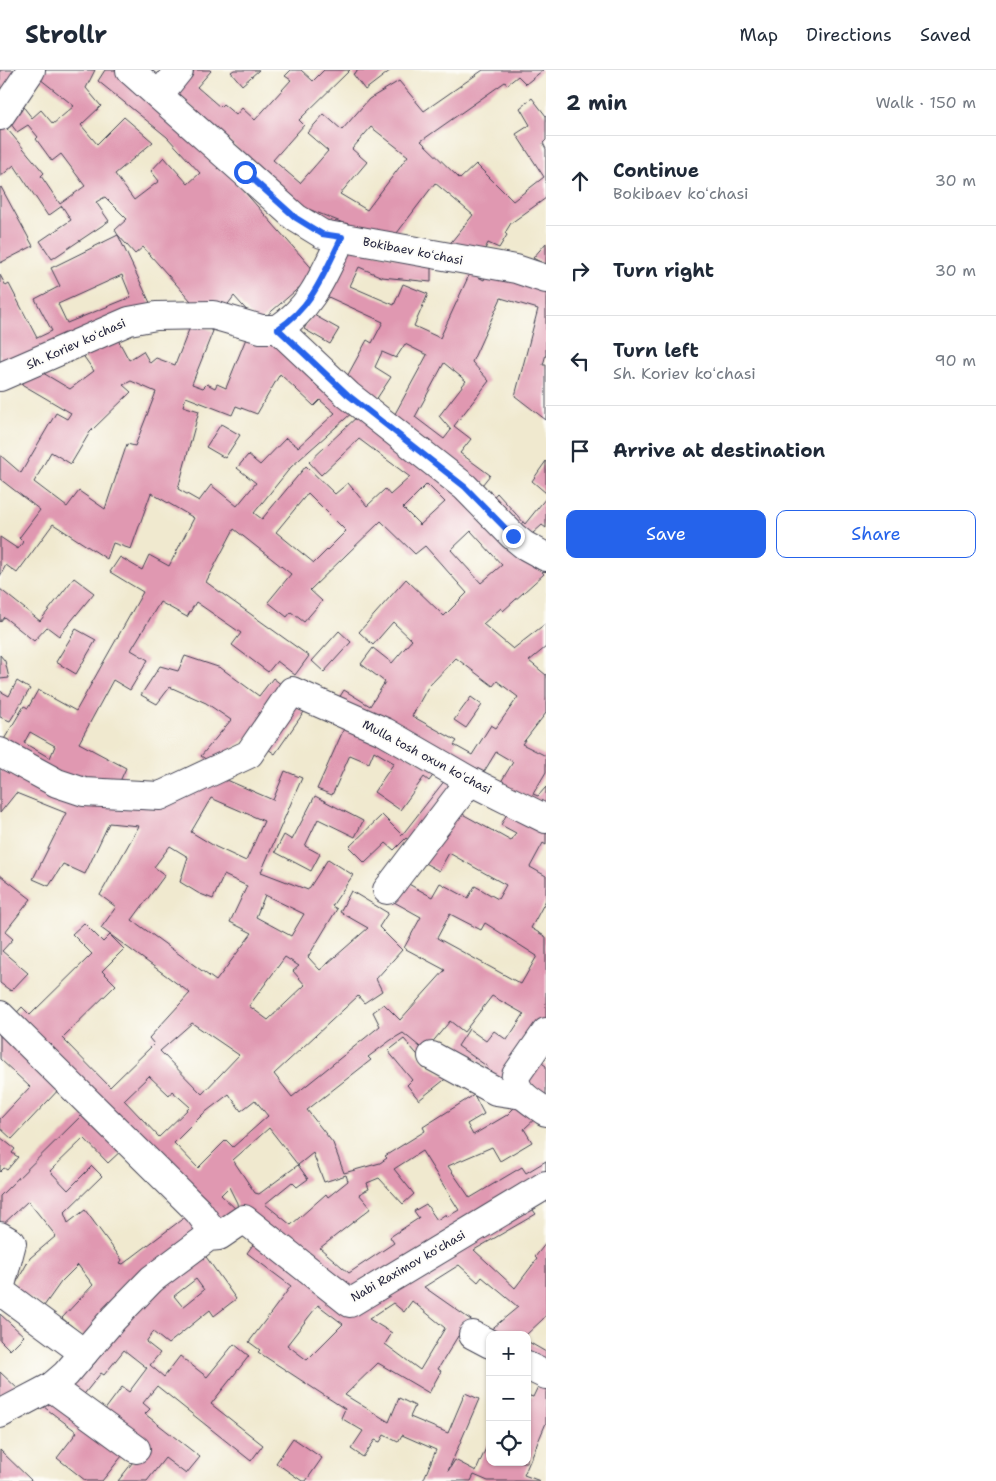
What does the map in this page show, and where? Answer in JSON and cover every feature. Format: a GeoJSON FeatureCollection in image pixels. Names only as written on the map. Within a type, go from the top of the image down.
{"type":"FeatureCollection","features":[{"type":"Feature","properties":{"kind":"street"},"geometry":{"type":"LineString","coordinates":[[0,116],[32,70]]}},
{"type":"Feature","properties":{"kind":"street","name":"Bokibaev koʻchasi"},"geometry":{"type":"LineString","coordinates":[[130,70],[296,218],[322,234],[516,269],[546,279]]}},
{"type":"Feature","properties":{"kind":"street"},"geometry":{"type":"LineString","coordinates":[[159,95],[179,70]]}},
{"type":"Feature","properties":{"kind":"street"},"geometry":{"type":"LineString","coordinates":[[342,237],[311,299],[294,318],[278,329],[348,395],[465,487],[513,536],[546,558]]}},
{"type":"Feature","properties":{"kind":"street","name":"Sh. Koriev koʻchasi"},"geometry":{"type":"LineString","coordinates":[[0,377],[129,321],[156,316],[213,315],[261,329],[278,329]]}},
{"type":"Feature","properties":{"kind":"street","name":"Mulla tosh oxun koʻchasi"},"geometry":{"type":"LineString","coordinates":[[0,752],[57,783],[84,792],[160,796],[223,768],[249,754],[292,691],[385,732],[470,781],[546,819]]}},
{"type":"Feature","properties":{"kind":"street"},"geometry":{"type":"LineString","coordinates":[[387,890],[470,781]]}},
{"type":"Feature","properties":{"kind":"street"},"geometry":{"type":"LineString","coordinates":[[0,1015],[198,1211],[209,1226],[208,1237]]}},
{"type":"Feature","properties":{"kind":"street"},"geometry":{"type":"LineString","coordinates":[[546,1032],[516,1075],[514,1083],[523,1095],[546,1112]]}},
{"type":"Feature","properties":{"kind":"street"},"geometry":{"type":"LineString","coordinates":[[432,1056],[496,1090],[523,1095]]}},
{"type":"Feature","properties":{"kind":"street","name":"Nabi Raximov koʻchasi"},"geometry":{"type":"LineString","coordinates":[[0,1414],[52,1387],[152,1279],[208,1237],[219,1236],[244,1219],[350,1303],[546,1185]]}},
{"type":"Feature","properties":{"kind":"street"},"geometry":{"type":"LineString","coordinates":[[0,1236],[12,1243],[0,1290],[84,1353]]}},
{"type":"Feature","properties":{"kind":"street"},"geometry":{"type":"LineString","coordinates":[[531,1368],[546,1375]]}},
{"type":"Feature","properties":{"kind":"street"},"geometry":{"type":"LineString","coordinates":[[52,1387],[136,1448]]}},
{"type":"Feature","properties":{"kind":"building"},"geometry":{"type":"Polygon","coordinates":[[[0,70],[27,70],[0,108],[0,70]]]}},
{"type":"Feature","properties":{"kind":"building"},"geometry":{"type":"Polygon","coordinates":[[[38,70],[95,70],[86,88],[101,106],[81,125],[97,144],[124,117],[153,142],[115,174],[134,200],[159,181],[151,171],[164,157],[188,184],[200,173],[167,137],[98,81],[105,70],[119,70],[184,123],[316,273],[258,323],[234,296],[223,311],[199,310],[143,247],[135,254],[118,235],[115,230],[127,219],[105,197],[96,202],[109,221],[52,259],[40,241],[71,220],[62,206],[48,216],[14,165],[0,177],[0,130],[3,124],[44,173],[41,176],[60,204],[85,186],[61,154],[52,161],[36,139],[38,137],[28,125],[17,132],[4,115],[18,100],[32,118],[41,110],[53,124],[74,106],[35,75],[38,70]]]}},
{"type":"Feature","properties":{"kind":"building"},"geometry":{"type":"Polygon","coordinates":[[[186,70],[210,70],[197,87],[220,107],[223,104],[236,115],[242,108],[255,120],[291,80],[285,76],[291,70],[301,70],[313,81],[324,70],[350,70],[299,120],[304,125],[273,160],[300,183],[328,151],[307,133],[324,114],[342,130],[369,99],[399,81],[424,111],[483,70],[543,70],[526,84],[518,76],[507,85],[505,82],[421,141],[460,179],[476,164],[513,201],[544,177],[516,134],[530,125],[520,108],[532,98],[546,116],[546,140],[543,143],[546,149],[546,198],[511,223],[505,233],[507,235],[499,248],[488,243],[483,253],[448,246],[473,215],[435,183],[394,237],[373,235],[301,206],[170,88],[186,70]],[[371,127],[352,149],[367,162],[340,194],[367,210],[408,156],[371,127]]]}},
{"type":"Feature","properties":{"kind":"building"},"geometry":{"type":"Polygon","coordinates":[[[234,70],[259,70],[242,85],[231,72],[234,70]]]}},
{"type":"Feature","properties":{"kind":"building"},"geometry":{"type":"Polygon","coordinates":[[[359,70],[391,70],[365,90],[353,74],[359,70]]]}},
{"type":"Feature","properties":{"kind":"building"},"geometry":{"type":"Polygon","coordinates":[[[0,188],[33,246],[0,263],[0,188]]]}},
{"type":"Feature","properties":{"kind":"building"},"geometry":{"type":"Polygon","coordinates":[[[118,235],[152,307],[0,373],[0,275],[6,286],[9,284],[37,338],[52,331],[35,299],[60,286],[51,268],[118,235]],[[122,275],[58,304],[67,323],[131,297],[122,275]]]}},
{"type":"Feature","properties":{"kind":"building"},"geometry":{"type":"Polygon","coordinates":[[[546,243],[546,265],[533,258],[546,243]]]}},
{"type":"Feature","properties":{"kind":"building"},"geometry":{"type":"Polygon","coordinates":[[[348,248],[431,264],[431,282],[382,277],[359,267],[350,286],[394,305],[403,284],[428,294],[414,326],[440,338],[470,273],[484,280],[488,271],[546,287],[546,354],[543,365],[546,365],[546,420],[515,396],[538,309],[501,298],[472,362],[489,381],[454,426],[471,439],[460,453],[490,475],[478,490],[390,423],[427,355],[405,344],[396,358],[382,352],[375,367],[391,377],[372,406],[344,382],[367,340],[372,343],[383,322],[324,295],[348,248]],[[444,363],[415,417],[444,439],[451,430],[439,416],[466,381],[444,363]]]}},
{"type":"Feature","properties":{"kind":"building"},"geometry":{"type":"Polygon","coordinates":[[[312,314],[339,329],[330,344],[304,329],[312,314]]]}},
{"type":"Feature","properties":{"kind":"building"},"geometry":{"type":"Polygon","coordinates":[[[192,322],[213,331],[192,384],[203,388],[207,384],[215,388],[217,384],[226,388],[247,336],[265,340],[288,349],[354,411],[291,467],[254,513],[262,519],[306,466],[335,494],[348,483],[367,506],[385,489],[390,495],[410,477],[359,439],[321,475],[309,462],[360,414],[489,513],[544,574],[503,611],[501,608],[483,624],[513,649],[546,625],[546,647],[529,661],[546,675],[546,713],[522,744],[546,756],[546,772],[533,794],[538,796],[546,787],[546,811],[496,790],[513,762],[496,752],[479,780],[336,703],[344,690],[370,706],[385,682],[361,664],[373,648],[392,663],[412,640],[393,622],[373,645],[359,632],[406,579],[444,616],[467,593],[425,546],[415,554],[381,521],[310,590],[322,601],[304,622],[291,612],[287,617],[268,602],[291,574],[234,529],[206,582],[309,656],[295,675],[277,661],[268,672],[232,645],[241,633],[196,602],[187,617],[160,602],[131,650],[148,660],[130,690],[113,680],[79,743],[126,768],[116,790],[103,793],[0,746],[24,706],[28,708],[38,690],[76,711],[143,592],[110,572],[120,557],[142,570],[149,555],[169,566],[194,518],[151,493],[131,549],[113,543],[107,559],[53,524],[17,573],[6,565],[0,576],[0,537],[18,549],[23,542],[19,538],[40,510],[0,479],[0,455],[21,473],[56,413],[67,419],[71,413],[18,382],[38,370],[70,389],[94,371],[82,354],[116,336],[129,360],[143,351],[150,363],[156,358],[175,365],[192,322]],[[280,374],[257,414],[236,406],[232,415],[186,397],[183,406],[199,411],[178,489],[199,501],[211,485],[237,506],[256,483],[237,468],[248,455],[260,465],[286,438],[298,447],[335,413],[320,400],[314,406],[280,374]],[[131,381],[123,385],[131,392],[90,432],[71,464],[51,452],[34,482],[67,507],[79,491],[105,509],[127,444],[135,446],[156,392],[131,381]],[[427,484],[403,508],[420,525],[445,502],[427,484]],[[308,493],[276,532],[314,563],[346,531],[308,493]],[[471,531],[451,550],[481,583],[502,565],[471,531]],[[456,658],[428,687],[412,716],[457,741],[454,745],[472,755],[491,725],[496,728],[518,697],[497,681],[493,686],[456,658]],[[30,732],[24,743],[50,758],[55,746],[30,732]]]}},
{"type":"Feature","properties":{"kind":"building"},"geometry":{"type":"Polygon","coordinates":[[[221,424],[240,435],[225,458],[206,447],[221,424]]]}},
{"type":"Feature","properties":{"kind":"building"},"geometry":{"type":"Polygon","coordinates":[[[546,461],[546,493],[532,481],[546,461]]]}},
{"type":"Feature","properties":{"kind":"building"},"geometry":{"type":"Polygon","coordinates":[[[497,493],[525,524],[546,498],[546,528],[542,525],[523,542],[487,504],[497,493]]]}},
{"type":"Feature","properties":{"kind":"building"},"geometry":{"type":"Polygon","coordinates":[[[74,578],[94,593],[59,636],[47,627],[34,641],[4,617],[0,622],[0,589],[40,621],[74,578]]]}},
{"type":"Feature","properties":{"kind":"building"},"geometry":{"type":"Polygon","coordinates":[[[76,629],[96,640],[76,674],[56,662],[76,629]]]}},
{"type":"Feature","properties":{"kind":"building"},"geometry":{"type":"Polygon","coordinates":[[[339,631],[351,642],[324,672],[312,661],[339,631]]]}},
{"type":"Feature","properties":{"kind":"building"},"geometry":{"type":"Polygon","coordinates":[[[0,655],[5,661],[9,678],[0,679],[0,655]]]}},
{"type":"Feature","properties":{"kind":"building"},"geometry":{"type":"Polygon","coordinates":[[[185,656],[221,668],[259,696],[273,678],[287,689],[269,721],[213,764],[201,756],[231,720],[206,703],[170,687],[157,704],[141,695],[160,666],[178,671],[185,656]]]}},
{"type":"Feature","properties":{"kind":"building"},"geometry":{"type":"Polygon","coordinates":[[[17,681],[30,689],[10,721],[0,717],[0,691],[9,696],[17,681]]]}},
{"type":"Feature","properties":{"kind":"building"},"geometry":{"type":"Polygon","coordinates":[[[471,697],[482,705],[466,728],[454,720],[471,697]]]}},
{"type":"Feature","properties":{"kind":"building"},"geometry":{"type":"Polygon","coordinates":[[[290,702],[304,712],[275,754],[261,744],[290,702]]]}},
{"type":"Feature","properties":{"kind":"building"},"geometry":{"type":"Polygon","coordinates":[[[346,724],[437,770],[429,781],[424,777],[400,810],[374,792],[394,763],[374,751],[369,763],[350,755],[332,795],[317,789],[346,724]]]}},
{"type":"Feature","properties":{"kind":"building"},"geometry":{"type":"Polygon","coordinates":[[[0,759],[70,791],[220,777],[273,800],[285,771],[302,778],[261,872],[308,890],[328,859],[353,875],[332,906],[337,909],[308,957],[320,970],[368,928],[340,912],[351,891],[388,913],[379,927],[402,950],[376,979],[382,991],[364,1003],[358,996],[274,1074],[292,1097],[380,1026],[373,1012],[384,1004],[400,1020],[445,970],[404,948],[421,917],[394,902],[405,882],[432,897],[440,883],[468,898],[475,886],[498,899],[506,885],[449,853],[439,871],[421,861],[457,811],[511,841],[516,833],[501,825],[511,806],[546,821],[546,845],[543,843],[530,867],[546,876],[546,900],[531,928],[546,937],[546,1025],[501,1088],[482,1076],[488,1067],[458,1046],[469,1029],[486,1041],[494,1031],[507,1040],[524,1014],[492,996],[464,1032],[450,1021],[425,1051],[403,1033],[368,1057],[371,1060],[307,1110],[333,1143],[344,1173],[380,1163],[387,1158],[385,1156],[425,1131],[423,1127],[474,1095],[484,1114],[467,1124],[473,1135],[507,1115],[522,1100],[540,1114],[524,1129],[532,1142],[500,1161],[492,1147],[448,1166],[470,1198],[522,1167],[526,1173],[546,1161],[546,1178],[349,1300],[238,1211],[220,1228],[11,1019],[22,1007],[30,1015],[92,954],[72,934],[84,923],[103,942],[110,935],[124,949],[102,971],[116,985],[62,1038],[110,1087],[154,1044],[149,1038],[190,993],[101,928],[116,907],[100,895],[139,826],[109,823],[85,874],[63,864],[49,886],[33,879],[66,813],[16,793],[0,813],[0,759]],[[211,798],[191,832],[216,847],[246,861],[264,821],[211,798]],[[170,846],[154,867],[165,875],[132,920],[216,981],[252,933],[230,922],[247,886],[224,875],[213,899],[198,893],[180,882],[188,857],[170,846]],[[265,895],[256,917],[291,936],[304,914],[265,895]],[[450,914],[437,938],[521,984],[537,956],[485,923],[481,930],[450,914]],[[285,957],[249,1006],[268,1020],[305,985],[293,971],[299,966],[285,957]],[[192,1023],[160,1051],[202,1094],[239,1055],[192,1023]],[[149,1076],[124,1100],[159,1137],[190,1107],[172,1091],[169,1095],[149,1076]],[[229,1094],[203,1114],[174,1143],[198,1168],[226,1140],[233,1147],[268,1116],[255,1100],[241,1111],[229,1094]],[[269,1128],[233,1160],[255,1193],[259,1194],[298,1165],[269,1128]],[[422,1151],[394,1169],[414,1194],[403,1204],[379,1178],[367,1183],[369,1189],[359,1194],[371,1208],[320,1248],[349,1273],[394,1243],[390,1237],[419,1218],[414,1211],[426,1204],[437,1220],[446,1214],[447,1217],[459,1210],[422,1151]],[[313,1153],[298,1165],[308,1179],[297,1187],[292,1182],[265,1204],[291,1225],[326,1194],[328,1197],[348,1181],[346,1175],[324,1182],[313,1153]],[[229,1187],[221,1195],[238,1211],[237,1203],[229,1187]]]}},
{"type":"Feature","properties":{"kind":"building"},"geometry":{"type":"Polygon","coordinates":[[[449,775],[463,785],[416,846],[406,838],[394,850],[386,843],[365,863],[349,847],[382,815],[402,835],[449,775]]]}},
{"type":"Feature","properties":{"kind":"building"},"geometry":{"type":"Polygon","coordinates":[[[315,796],[363,821],[355,837],[318,819],[305,846],[320,854],[311,871],[275,852],[284,835],[292,840],[315,796]]]}},
{"type":"Feature","properties":{"kind":"building"},"geometry":{"type":"Polygon","coordinates":[[[0,875],[31,899],[5,932],[13,939],[2,951],[28,973],[11,991],[0,983],[0,875]]]}},
{"type":"Feature","properties":{"kind":"building"},"geometry":{"type":"Polygon","coordinates":[[[0,1027],[63,1085],[12,1139],[0,1128],[0,1119],[30,1087],[0,1059],[0,1027]]]}},
{"type":"Feature","properties":{"kind":"building"},"geometry":{"type":"Polygon","coordinates":[[[404,1039],[428,1067],[448,1077],[419,1100],[407,1085],[412,1080],[388,1051],[404,1039]]]}},
{"type":"Feature","properties":{"kind":"building"},"geometry":{"type":"Polygon","coordinates":[[[533,1057],[546,1066],[546,1095],[519,1077],[533,1057]]]}},
{"type":"Feature","properties":{"kind":"building"},"geometry":{"type":"Polygon","coordinates":[[[87,1110],[124,1148],[108,1163],[84,1138],[50,1171],[68,1190],[92,1166],[102,1176],[64,1213],[68,1223],[85,1210],[122,1260],[120,1263],[123,1264],[189,1214],[202,1231],[88,1340],[62,1318],[93,1285],[78,1265],[61,1282],[44,1306],[13,1289],[30,1258],[56,1236],[28,1201],[0,1227],[0,1196],[87,1110]]]}},
{"type":"Feature","properties":{"kind":"building"},"geometry":{"type":"Polygon","coordinates":[[[0,1137],[15,1149],[12,1153],[18,1157],[7,1170],[4,1168],[0,1172],[0,1137]]]}},
{"type":"Feature","properties":{"kind":"building"},"geometry":{"type":"Polygon","coordinates":[[[526,1201],[536,1214],[474,1250],[515,1288],[537,1259],[535,1257],[546,1243],[546,1315],[543,1319],[530,1331],[489,1331],[518,1307],[482,1277],[478,1282],[459,1265],[424,1287],[474,1322],[464,1340],[458,1336],[438,1369],[441,1371],[429,1393],[378,1363],[345,1395],[389,1422],[399,1398],[415,1406],[410,1417],[448,1433],[465,1393],[479,1399],[448,1471],[455,1460],[476,1471],[486,1448],[486,1466],[528,1466],[524,1475],[540,1481],[488,1481],[474,1475],[471,1481],[423,1481],[436,1450],[402,1435],[398,1442],[384,1435],[380,1442],[375,1440],[363,1457],[351,1449],[363,1431],[341,1418],[345,1409],[258,1352],[260,1350],[249,1342],[291,1286],[247,1253],[257,1239],[351,1308],[526,1201]],[[412,1301],[404,1312],[393,1303],[369,1319],[392,1333],[385,1344],[420,1370],[445,1328],[412,1301]],[[318,1305],[287,1345],[307,1360],[343,1324],[318,1305]]]}},
{"type":"Feature","properties":{"kind":"building"},"geometry":{"type":"Polygon","coordinates":[[[204,1254],[236,1299],[214,1316],[210,1310],[168,1344],[153,1332],[146,1342],[160,1353],[150,1365],[164,1377],[180,1356],[207,1377],[234,1344],[249,1356],[211,1404],[263,1445],[251,1461],[157,1386],[143,1403],[150,1409],[145,1414],[200,1457],[186,1474],[165,1458],[147,1481],[118,1481],[147,1444],[104,1411],[122,1387],[129,1392],[147,1368],[124,1350],[104,1375],[101,1373],[81,1398],[69,1388],[138,1301],[204,1254]],[[196,1279],[174,1296],[183,1307],[204,1290],[196,1279]]]}},
{"type":"Feature","properties":{"kind":"building"},"geometry":{"type":"Polygon","coordinates":[[[0,1314],[24,1336],[10,1350],[0,1340],[0,1314]]]}},
{"type":"Feature","properties":{"kind":"building"},"geometry":{"type":"Polygon","coordinates":[[[531,1343],[546,1352],[546,1372],[531,1364],[531,1343]]]}},
{"type":"Feature","properties":{"kind":"building"},"geometry":{"type":"Polygon","coordinates":[[[0,1372],[19,1390],[0,1402],[0,1372]]]}},
{"type":"Feature","properties":{"kind":"building"},"geometry":{"type":"Polygon","coordinates":[[[542,1378],[546,1380],[546,1423],[531,1458],[531,1396],[533,1397],[542,1378]]]}},
{"type":"Feature","properties":{"kind":"building"},"geometry":{"type":"Polygon","coordinates":[[[53,1395],[126,1451],[102,1481],[86,1481],[57,1458],[77,1432],[44,1407],[53,1395]]]}},
{"type":"Feature","properties":{"kind":"building"},"geometry":{"type":"Polygon","coordinates":[[[293,1438],[322,1458],[306,1481],[302,1481],[276,1463],[293,1438]]]}},
{"type":"Feature","properties":{"kind":"building"},"geometry":{"type":"Polygon","coordinates":[[[0,1450],[32,1481],[0,1481],[0,1450]]]}},
{"type":"Feature","properties":{"kind":"route"},"geometry":{"type":"LineString","coordinates":[[245,172],[296,218],[322,234],[342,237],[311,299],[294,318],[278,329],[348,395],[465,487],[513,536]]}}]}
